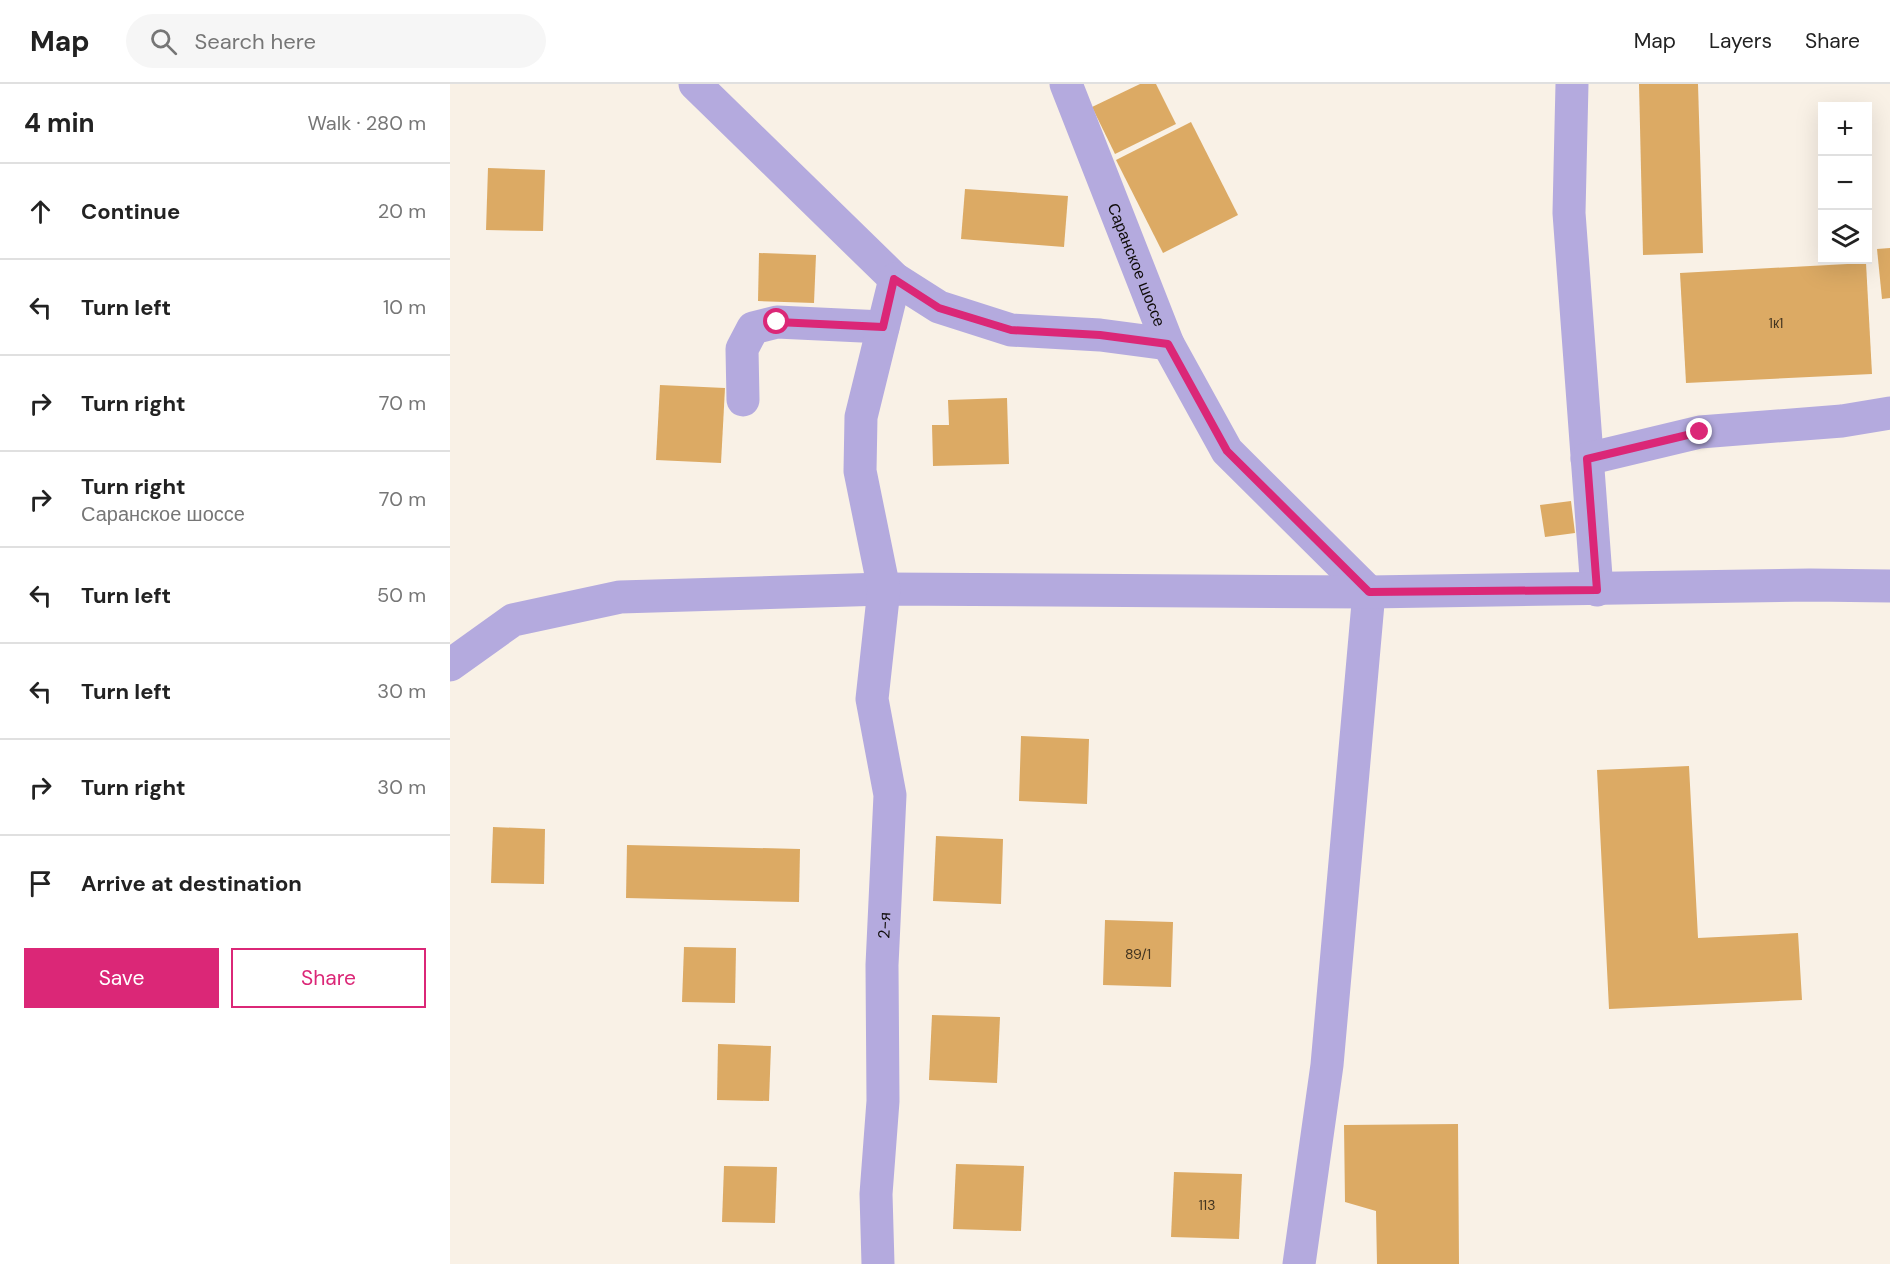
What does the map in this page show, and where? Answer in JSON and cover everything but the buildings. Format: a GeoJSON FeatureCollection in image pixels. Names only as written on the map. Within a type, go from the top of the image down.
{"type":"FeatureCollection","features":[{"type":"Feature","properties":{"kind":"street"},"geometry":{"type":"LineString","coordinates":[[695,84],[894,279],[939,308],[1011,330],[1100,335],[1168,344]]}},
{"type":"Feature","properties":{"kind":"street","name":"Саранское шоссе"},"geometry":{"type":"LineString","coordinates":[[1066,84],[1168,344],[1227,451],[1369,592]]}},
{"type":"Feature","properties":{"kind":"street"},"geometry":{"type":"LineString","coordinates":[[1572,84],[1569,213],[1597,590]]}},
{"type":"Feature","properties":{"kind":"street","name":"2-я"},"geometry":{"type":"LineString","coordinates":[[878,1264],[876,1194],[882,1101],[882,965],[890,795],[872,699],[884,590],[860,471],[861,417],[894,279]]}},
{"type":"Feature","properties":{"kind":"street"},"geometry":{"type":"LineString","coordinates":[[743,400],[741,349],[753,328],[777,322],[883,327]]}},
{"type":"Feature","properties":{"kind":"street"},"geometry":{"type":"LineString","coordinates":[[1587,459],[1700,432],[1842,421],[1890,413]]}},
{"type":"Feature","properties":{"kind":"street"},"geometry":{"type":"LineString","coordinates":[[450,665],[513,620],[620,597],[884,590],[1369,592],[1810,585],[1890,586]]}},
{"type":"Feature","properties":{"kind":"street"},"geometry":{"type":"LineString","coordinates":[[1299,1264],[1327,1065],[1369,592]]}},
{"type":"Feature","properties":{"kind":"route"},"geometry":{"type":"LineString","coordinates":[[777,322],[883,327],[894,279],[939,308],[1011,330],[1100,335],[1168,344],[1227,451],[1369,592],[1597,590],[1587,459],[1700,432]]}}]}
